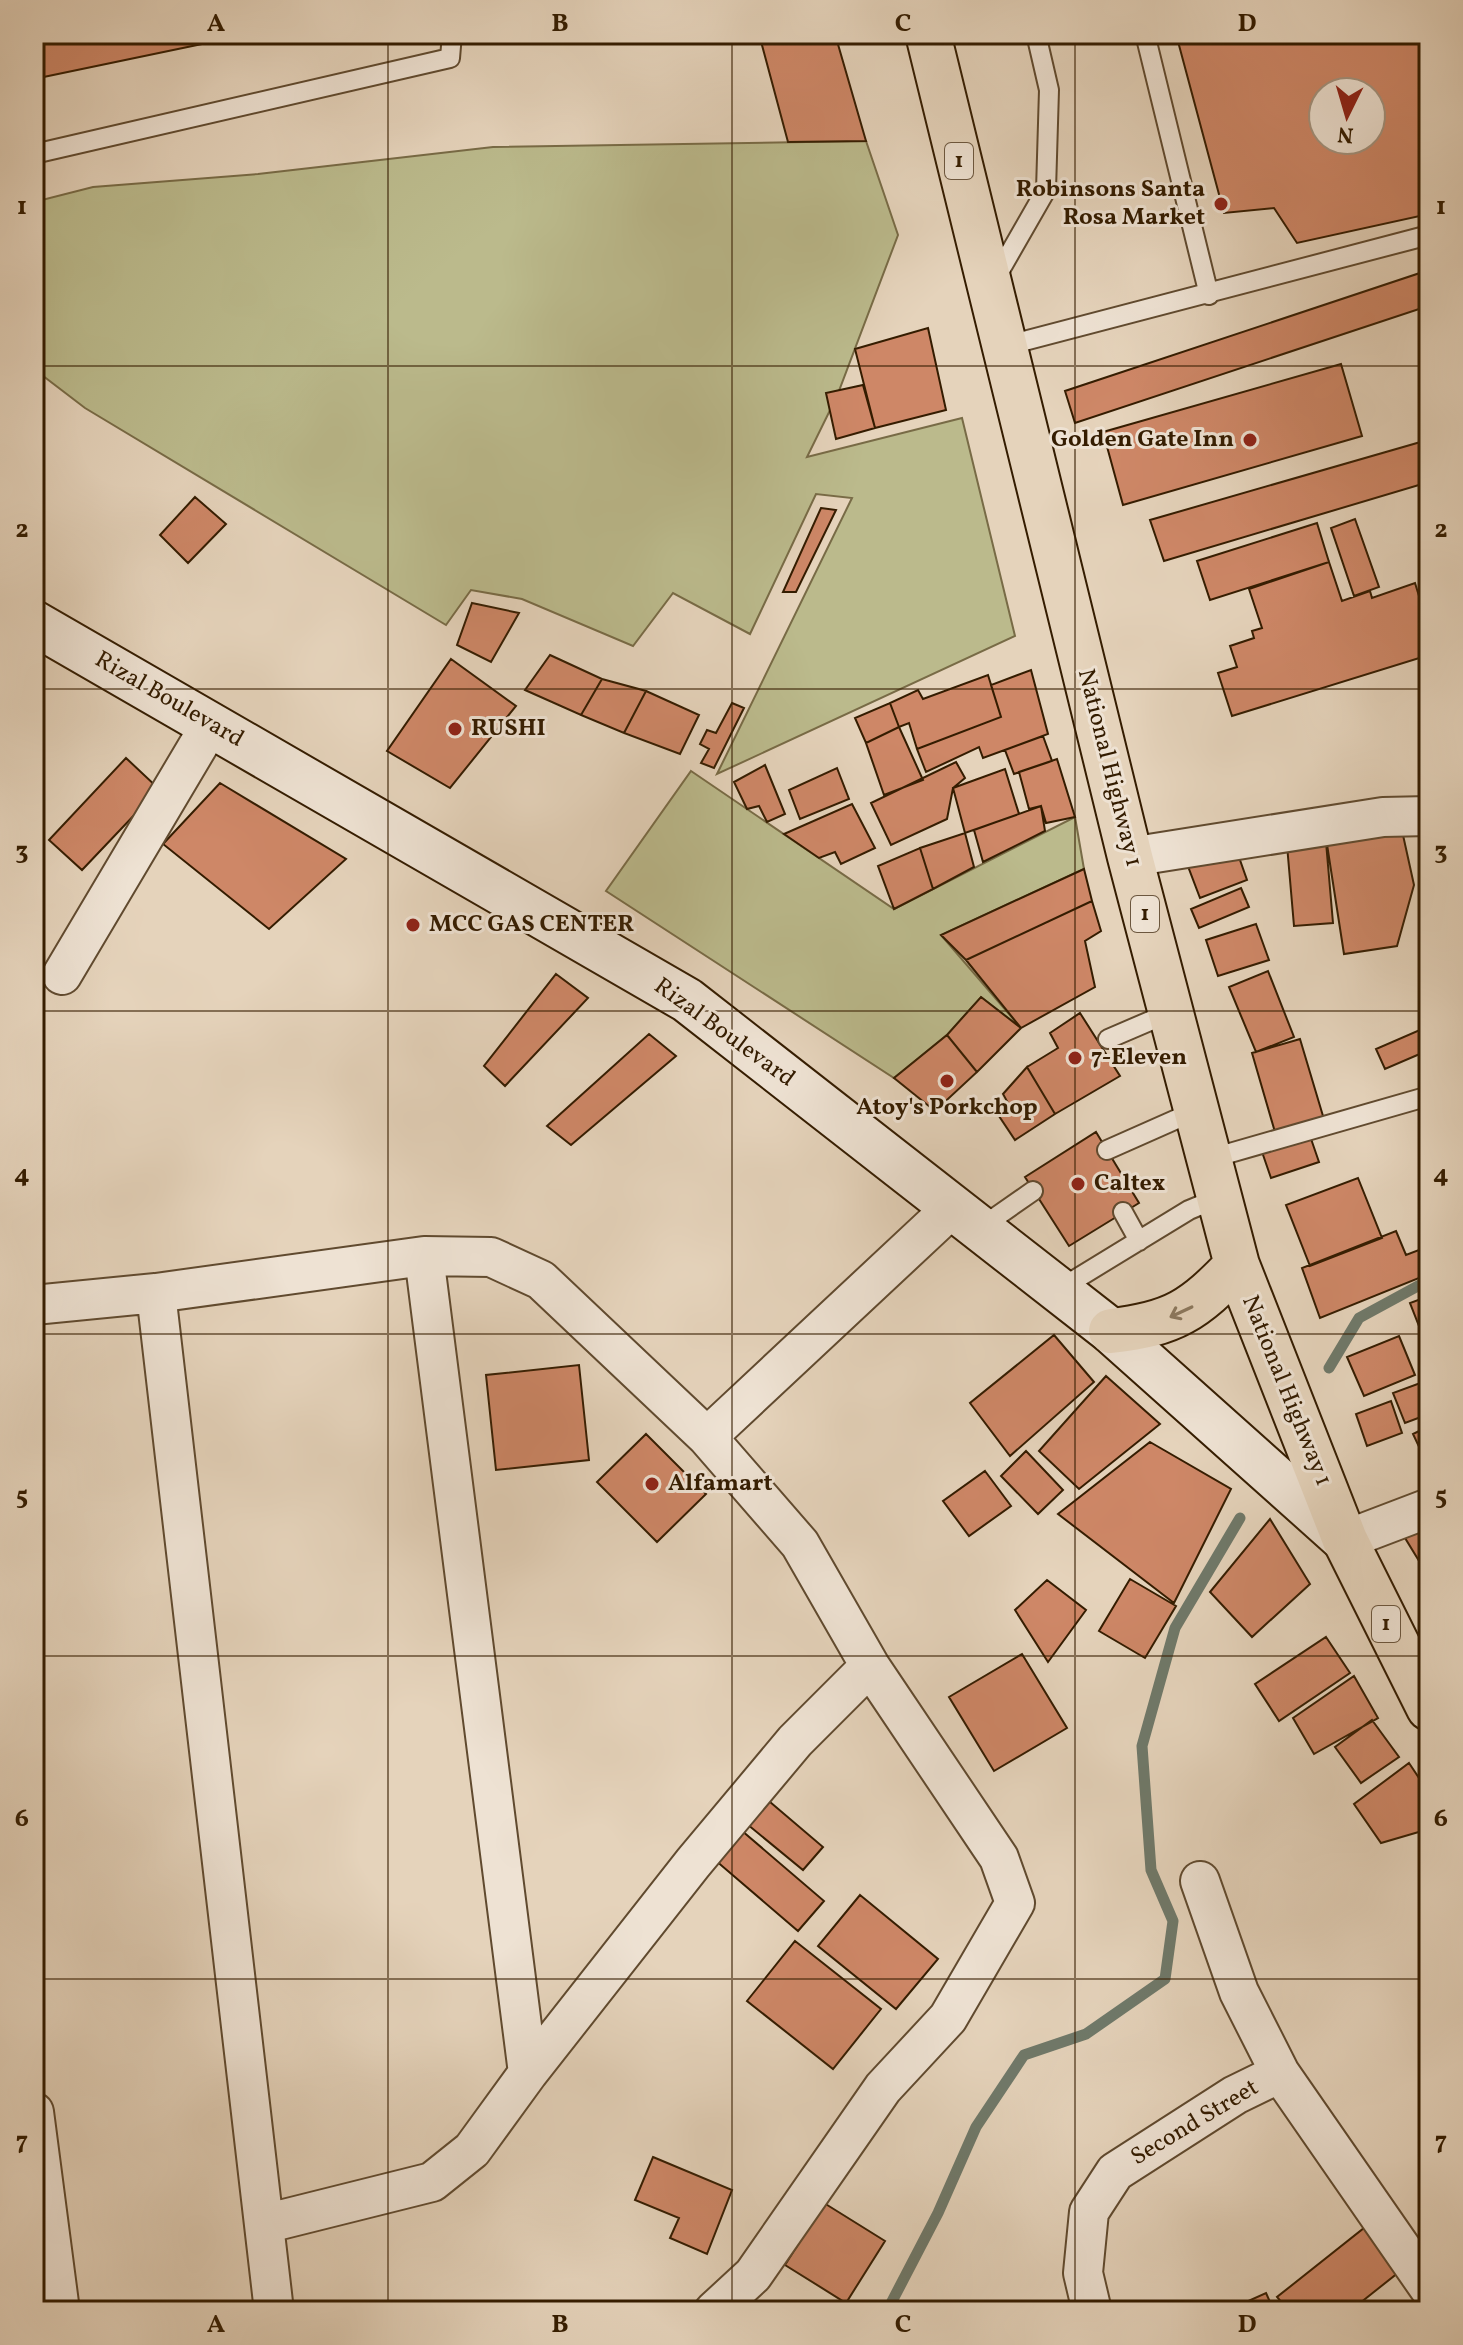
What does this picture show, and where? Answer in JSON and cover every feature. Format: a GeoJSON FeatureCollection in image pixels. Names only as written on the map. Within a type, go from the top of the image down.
{"type":"FeatureCollection","features":[{"type":"Feature","properties":{"kind":"highway","name":"National Highway 1"},"geometry":{"type":"LineString","coordinates":[[928,34],[1130,857],[1237,1265],[1345,1540],[1429,1708]]}},
{"type":"Feature","properties":{"kind":"highway"},"geometry":{"type":"LineString","coordinates":[[1111,1331],[1149,1327],[1201,1303],[1237,1265]]}},
{"type":"Feature","properties":{"kind":"main road","name":"Rizal Boulevard"},"geometry":{"type":"LineString","coordinates":[[34,623],[687,1000],[1111,1331],[1345,1540]]}},
{"type":"Feature","properties":{"kind":"street"},"geometry":{"type":"LineString","coordinates":[[62,975],[211,724]]}},
{"type":"Feature","properties":{"kind":"street"},"geometry":{"type":"LineString","coordinates":[[1130,857],[1383,817],[1429,816]]}},
{"type":"Feature","properties":{"kind":"street"},"geometry":{"type":"LineString","coordinates":[[707,1437],[966,1218]]}},
{"type":"Feature","properties":{"kind":"street"},"geometry":{"type":"LineString","coordinates":[[424,1256],[528,2073]]}},
{"type":"Feature","properties":{"kind":"street"},"geometry":{"type":"LineString","coordinates":[[34,1305],[156,1293],[424,1256],[491,1257],[541,1280],[707,1437],[800,1544],[870,1666],[999,1858],[1015,1903],[948,2018],[883,2088],[753,2275],[714,2311]]}},
{"type":"Feature","properties":{"kind":"street"},"geometry":{"type":"LineString","coordinates":[[156,1293],[274,2311]]}},
{"type":"Feature","properties":{"kind":"street"},"geometry":{"type":"LineString","coordinates":[[1345,1540],[1429,1508]]}},
{"type":"Feature","properties":{"kind":"street"},"geometry":{"type":"LineString","coordinates":[[264,2224],[432,2182],[472,2150],[528,2073],[754,1790],[795,1741],[870,1666]]}},
{"type":"Feature","properties":{"kind":"street"},"geometry":{"type":"LineString","coordinates":[[1200,1881],[1239,1992],[1280,2073],[1429,2288]]}},
{"type":"Feature","properties":{"kind":"street","name":"Second Street"},"geometry":{"type":"LineString","coordinates":[[1092,2311],[1083,2273],[1089,2212],[1115,2172],[1235,2095],[1280,2073]]}},
{"type":"Feature","properties":{"kind":"street"},"geometry":{"type":"LineString","coordinates":[[34,2112],[43,2252],[60,2311]]}},
{"type":"Feature","properties":{"kind":"lane"},"geometry":{"type":"LineString","coordinates":[[34,154],[450,58],[452,34]]}},
{"type":"Feature","properties":{"kind":"lane"},"geometry":{"type":"LineString","coordinates":[[990,289],[1046,190],[1049,90],[1036,34]]}},
{"type":"Feature","properties":{"kind":"lane"},"geometry":{"type":"LineString","coordinates":[[1145,34],[1209,295]]}},
{"type":"Feature","properties":{"kind":"lane"},"geometry":{"type":"LineString","coordinates":[[1005,346],[1429,235]]}},
{"type":"Feature","properties":{"kind":"lane"},"geometry":{"type":"LineString","coordinates":[[1108,1039],[1171,1012]]}},
{"type":"Feature","properties":{"kind":"lane"},"geometry":{"type":"LineString","coordinates":[[1056,1291],[1189,1210],[1213,1178],[1429,1096]]}},
{"type":"Feature","properties":{"kind":"lane"},"geometry":{"type":"LineString","coordinates":[[1107,1150],[1195,1111]]}},
{"type":"Feature","properties":{"kind":"lane"},"geometry":{"type":"LineString","coordinates":[[966,1218],[1033,1191]]}},
{"type":"Feature","properties":{"kind":"lane"},"geometry":{"type":"LineString","coordinates":[[1123,1212],[1139,1241]]}},
{"type":"Feature","properties":{"kind":"shaded area"},"geometry":{"type":"Polygon","coordinates":[[[866,141],[898,235],[837,396],[807,457],[962,418],[1015,636],[717,774],[852,498],[816,494],[750,634],[673,593],[633,646],[522,599],[471,590],[446,625],[85,408],[34,369],[34,202],[93,187],[258,174],[493,147],[866,141]]]}},
{"type":"Feature","properties":{"kind":"shaded area"},"geometry":{"type":"Polygon","coordinates":[[[691,771],[894,909],[1075,817],[1084,869],[941,935],[1021,1028],[981,997],[947,1035],[894,1078],[606,891],[691,771]]]}},
{"type":"Feature","properties":{"kind":"building"},"geometry":{"type":"Polygon","coordinates":[[[34,34],[250,34],[34,79],[34,34]]]}},
{"type":"Feature","properties":{"kind":"building"},"geometry":{"type":"Polygon","coordinates":[[[759,34],[835,34],[866,141],[788,142],[759,34]]]}},
{"type":"Feature","properties":{"kind":"building"},"geometry":{"type":"Polygon","coordinates":[[[1176,34],[1429,34],[1429,214],[1297,243],[1274,208],[1224,213],[1176,34]]]}},
{"type":"Feature","properties":{"kind":"building"},"geometry":{"type":"Polygon","coordinates":[[[1429,270],[1429,329],[1422,308],[1075,423],[1065,391],[1429,270]]]}},
{"type":"Feature","properties":{"kind":"building"},"geometry":{"type":"Polygon","coordinates":[[[928,328],[946,410],[875,428],[855,349],[928,328]]]}},
{"type":"Feature","properties":{"kind":"building"},"geometry":{"type":"Polygon","coordinates":[[[1341,364],[1362,436],[1123,505],[1103,432],[1341,364]]]}},
{"type":"Feature","properties":{"kind":"building"},"geometry":{"type":"Polygon","coordinates":[[[863,385],[875,428],[836,439],[826,393],[863,385]]]}},
{"type":"Feature","properties":{"kind":"building"},"geometry":{"type":"Polygon","coordinates":[[[1424,441],[1429,452],[1429,482],[1164,561],[1150,520],[1424,441]]]}},
{"type":"Feature","properties":{"kind":"building"},"geometry":{"type":"Polygon","coordinates":[[[195,497],[226,524],[188,563],[160,535],[195,497]]]}},
{"type":"Feature","properties":{"kind":"building"},"geometry":{"type":"Polygon","coordinates":[[[821,508],[836,510],[796,592],[783,592],[821,508]]]}},
{"type":"Feature","properties":{"kind":"building"},"geometry":{"type":"Polygon","coordinates":[[[1355,519],[1379,587],[1354,596],[1331,528],[1355,519]]]}},
{"type":"Feature","properties":{"kind":"building"},"geometry":{"type":"Polygon","coordinates":[[[1317,523],[1329,562],[1210,600],[1197,561],[1317,523]]]}},
{"type":"Feature","properties":{"kind":"building"},"geometry":{"type":"Polygon","coordinates":[[[1329,562],[1342,601],[1370,591],[1372,598],[1415,583],[1423,609],[1429,607],[1429,655],[1232,716],[1218,673],[1237,667],[1230,646],[1254,638],[1252,631],[1262,628],[1249,589],[1329,562]]]}},
{"type":"Feature","properties":{"kind":"building"},"geometry":{"type":"Polygon","coordinates":[[[472,603],[519,613],[491,662],[457,645],[472,603]]]}},
{"type":"Feature","properties":{"kind":"building"},"geometry":{"type":"Polygon","coordinates":[[[550,655],[602,679],[581,715],[525,690],[550,655]]]}},
{"type":"Feature","properties":{"kind":"building"},"geometry":{"type":"Polygon","coordinates":[[[451,659],[516,706],[450,788],[387,751],[451,659]]]}},
{"type":"Feature","properties":{"kind":"building"},"geometry":{"type":"Polygon","coordinates":[[[1031,670],[1048,734],[983,758],[979,747],[926,772],[917,749],[1001,717],[991,685],[1031,670]]]}},
{"type":"Feature","properties":{"kind":"building"},"geometry":{"type":"Polygon","coordinates":[[[988,675],[1001,717],[917,749],[909,723],[899,727],[890,703],[918,690],[923,699],[988,675]]]}},
{"type":"Feature","properties":{"kind":"building"},"geometry":{"type":"Polygon","coordinates":[[[602,679],[646,691],[624,733],[581,715],[602,679]]]}},
{"type":"Feature","properties":{"kind":"building"},"geometry":{"type":"Polygon","coordinates":[[[646,691],[699,715],[680,754],[624,733],[646,691]]]}},
{"type":"Feature","properties":{"kind":"building"},"geometry":{"type":"Polygon","coordinates":[[[732,703],[744,708],[714,768],[701,763],[709,749],[700,744],[707,730],[716,733],[732,703]]]}},
{"type":"Feature","properties":{"kind":"building"},"geometry":{"type":"Polygon","coordinates":[[[890,703],[899,727],[866,743],[855,718],[890,703]]]}},
{"type":"Feature","properties":{"kind":"building"},"geometry":{"type":"Polygon","coordinates":[[[899,727],[923,780],[884,795],[866,743],[899,727]]]}},
{"type":"Feature","properties":{"kind":"building"},"geometry":{"type":"Polygon","coordinates":[[[1043,736],[1052,761],[1014,774],[1005,750],[1043,736]]]}},
{"type":"Feature","properties":{"kind":"building"},"geometry":{"type":"Polygon","coordinates":[[[126,758],[159,789],[82,870],[49,840],[126,758]]]}},
{"type":"Feature","properties":{"kind":"building"},"geometry":{"type":"Polygon","coordinates":[[[1057,759],[1075,817],[1046,823],[1041,806],[1029,809],[1019,772],[1057,759]]]}},
{"type":"Feature","properties":{"kind":"building"},"geometry":{"type":"Polygon","coordinates":[[[956,762],[965,778],[953,788],[947,819],[891,845],[871,803],[956,762]]]}},
{"type":"Feature","properties":{"kind":"building"},"geometry":{"type":"Polygon","coordinates":[[[765,765],[785,814],[767,822],[759,806],[747,809],[734,782],[765,765]]]}},
{"type":"Feature","properties":{"kind":"building"},"geometry":{"type":"Polygon","coordinates":[[[837,768],[849,799],[800,819],[789,790],[837,768]]]}},
{"type":"Feature","properties":{"kind":"building"},"geometry":{"type":"Polygon","coordinates":[[[1005,769],[1019,814],[965,833],[953,788],[1005,769]]]}},
{"type":"Feature","properties":{"kind":"building"},"geometry":{"type":"Polygon","coordinates":[[[220,783],[346,859],[269,929],[163,844],[220,783]]]}},
{"type":"Feature","properties":{"kind":"building"},"geometry":{"type":"Polygon","coordinates":[[[852,804],[875,848],[841,864],[835,852],[819,858],[784,834],[852,804]]]}},
{"type":"Feature","properties":{"kind":"building"},"geometry":{"type":"Polygon","coordinates":[[[1041,806],[1045,831],[983,862],[974,830],[1041,806]]]}},
{"type":"Feature","properties":{"kind":"building"},"geometry":{"type":"Polygon","coordinates":[[[1401,826],[1414,885],[1397,946],[1344,954],[1326,838],[1401,826]]]}},
{"type":"Feature","properties":{"kind":"building"},"geometry":{"type":"Polygon","coordinates":[[[965,833],[974,867],[933,889],[920,848],[965,833]]]}},
{"type":"Feature","properties":{"kind":"building"},"geometry":{"type":"Polygon","coordinates":[[[1326,842],[1333,923],[1294,926],[1287,845],[1326,842]]]}},
{"type":"Feature","properties":{"kind":"building"},"geometry":{"type":"Polygon","coordinates":[[[1234,843],[1247,880],[1200,898],[1186,861],[1234,843]]]}},
{"type":"Feature","properties":{"kind":"building"},"geometry":{"type":"Polygon","coordinates":[[[920,848],[933,889],[894,909],[878,866],[920,848]]]}},
{"type":"Feature","properties":{"kind":"building"},"geometry":{"type":"Polygon","coordinates":[[[1084,869],[1092,901],[966,960],[941,935],[1084,869]]]}},
{"type":"Feature","properties":{"kind":"building"},"geometry":{"type":"Polygon","coordinates":[[[1241,888],[1249,907],[1199,928],[1191,909],[1241,888]]]}},
{"type":"Feature","properties":{"kind":"building"},"geometry":{"type":"Polygon","coordinates":[[[1092,901],[1101,931],[1085,941],[1095,987],[1021,1028],[966,960],[1092,901]]]}},
{"type":"Feature","properties":{"kind":"building"},"geometry":{"type":"Polygon","coordinates":[[[1256,924],[1269,960],[1218,976],[1206,940],[1256,924]]]}},
{"type":"Feature","properties":{"kind":"building"},"geometry":{"type":"Polygon","coordinates":[[[1268,971],[1294,1037],[1256,1052],[1229,987],[1268,971]]]}},
{"type":"Feature","properties":{"kind":"building"},"geometry":{"type":"Polygon","coordinates":[[[556,974],[588,998],[505,1086],[484,1066],[556,974]]]}},
{"type":"Feature","properties":{"kind":"building"},"geometry":{"type":"Polygon","coordinates":[[[34,997],[42,1014],[34,1017],[34,997]]]}},
{"type":"Feature","properties":{"kind":"building"},"geometry":{"type":"Polygon","coordinates":[[[981,997],[1021,1028],[977,1072],[947,1035],[981,997]]]}},
{"type":"Feature","properties":{"kind":"building","name":"7-Eleven"},"geometry":{"type":"Polygon","coordinates":[[[1080,1013],[1120,1076],[1055,1114],[1027,1067],[1058,1048],[1050,1033],[1080,1013]]]}},
{"type":"Feature","properties":{"kind":"building"},"geometry":{"type":"Polygon","coordinates":[[[1429,1026],[1429,1050],[1385,1069],[1376,1049],[1429,1026]]]}},
{"type":"Feature","properties":{"kind":"building"},"geometry":{"type":"Polygon","coordinates":[[[649,1034],[676,1056],[571,1145],[547,1126],[649,1034]]]}},
{"type":"Feature","properties":{"kind":"building"},"geometry":{"type":"Polygon","coordinates":[[[947,1035],[977,1072],[935,1111],[894,1078],[947,1035]]]}},
{"type":"Feature","properties":{"kind":"building"},"geometry":{"type":"Polygon","coordinates":[[[1300,1039],[1326,1126],[1277,1139],[1252,1053],[1300,1039]]]}},
{"type":"Feature","properties":{"kind":"building"},"geometry":{"type":"Polygon","coordinates":[[[1027,1067],[1055,1114],[1015,1140],[995,1110],[1008,1103],[1003,1094],[1027,1067]]]}},
{"type":"Feature","properties":{"kind":"building","name":"Caltex"},"geometry":{"type":"Polygon","coordinates":[[[1096,1132],[1139,1203],[1069,1246],[1025,1177],[1096,1132]]]}},
{"type":"Feature","properties":{"kind":"building"},"geometry":{"type":"Polygon","coordinates":[[[1309,1133],[1319,1162],[1271,1178],[1261,1149],[1309,1133]]]}},
{"type":"Feature","properties":{"kind":"building"},"geometry":{"type":"Polygon","coordinates":[[[1358,1178],[1382,1238],[1310,1266],[1286,1205],[1358,1178]]]}},
{"type":"Feature","properties":{"kind":"building"},"geometry":{"type":"Polygon","coordinates":[[[1396,1231],[1406,1255],[1424,1248],[1429,1274],[1320,1318],[1302,1268],[1396,1231]]]}},
{"type":"Feature","properties":{"kind":"building"},"geometry":{"type":"Polygon","coordinates":[[[1429,1296],[1429,1349],[1428,1349],[1410,1303],[1429,1296]]]}},
{"type":"Feature","properties":{"kind":"building"},"geometry":{"type":"Polygon","coordinates":[[[1054,1335],[1094,1382],[1010,1456],[970,1403],[1054,1335]]]}},
{"type":"Feature","properties":{"kind":"building"},"geometry":{"type":"Polygon","coordinates":[[[1399,1336],[1415,1375],[1364,1396],[1347,1357],[1399,1336]]]}},
{"type":"Feature","properties":{"kind":"building"},"geometry":{"type":"Polygon","coordinates":[[[579,1365],[589,1460],[496,1470],[486,1375],[579,1365]]]}},
{"type":"Feature","properties":{"kind":"building"},"geometry":{"type":"Polygon","coordinates":[[[1106,1376],[1160,1424],[1079,1489],[1039,1451],[1106,1376]]]}},
{"type":"Feature","properties":{"kind":"building"},"geometry":{"type":"Polygon","coordinates":[[[1423,1382],[1429,1395],[1429,1414],[1405,1423],[1393,1393],[1423,1382]]]}},
{"type":"Feature","properties":{"kind":"building"},"geometry":{"type":"Polygon","coordinates":[[[1391,1401],[1402,1433],[1367,1446],[1356,1414],[1391,1401]]]}},
{"type":"Feature","properties":{"kind":"building"},"geometry":{"type":"Polygon","coordinates":[[[1429,1426],[1429,1468],[1413,1434],[1429,1426]]]}},
{"type":"Feature","properties":{"kind":"building"},"geometry":{"type":"Polygon","coordinates":[[[646,1434],[706,1494],[657,1542],[597,1482],[646,1434]]]}},
{"type":"Feature","properties":{"kind":"building"},"geometry":{"type":"Polygon","coordinates":[[[1150,1442],[1231,1489],[1174,1603],[1058,1514],[1150,1442]]]}},
{"type":"Feature","properties":{"kind":"building"},"geometry":{"type":"Polygon","coordinates":[[[1026,1451],[1063,1490],[1038,1514],[1001,1476],[1026,1451]]]}},
{"type":"Feature","properties":{"kind":"building"},"geometry":{"type":"Polygon","coordinates":[[[985,1471],[1011,1506],[969,1536],[943,1501],[985,1471]]]}},
{"type":"Feature","properties":{"kind":"building"},"geometry":{"type":"Polygon","coordinates":[[[1429,1518],[1429,1573],[1427,1574],[1402,1533],[1429,1518]]]}},
{"type":"Feature","properties":{"kind":"building"},"geometry":{"type":"Polygon","coordinates":[[[1270,1519],[1310,1584],[1252,1637],[1210,1592],[1270,1519]]]}},
{"type":"Feature","properties":{"kind":"building"},"geometry":{"type":"Polygon","coordinates":[[[1130,1579],[1176,1606],[1145,1658],[1099,1631],[1130,1579]]]}},
{"type":"Feature","properties":{"kind":"building"},"geometry":{"type":"Polygon","coordinates":[[[1047,1580],[1086,1610],[1048,1662],[1015,1610],[1047,1580]]]}},
{"type":"Feature","properties":{"kind":"building"},"geometry":{"type":"Polygon","coordinates":[[[1326,1637],[1350,1673],[1279,1721],[1255,1684],[1326,1637]]]}},
{"type":"Feature","properties":{"kind":"building"},"geometry":{"type":"Polygon","coordinates":[[[1022,1654],[1067,1728],[994,1771],[949,1697],[1022,1654]]]}},
{"type":"Feature","properties":{"kind":"building"},"geometry":{"type":"Polygon","coordinates":[[[1354,1676],[1378,1718],[1314,1754],[1293,1718],[1354,1676]]]}},
{"type":"Feature","properties":{"kind":"building"},"geometry":{"type":"Polygon","coordinates":[[[1372,1720],[1399,1757],[1361,1783],[1335,1747],[1372,1720]]]}},
{"type":"Feature","properties":{"kind":"building"},"geometry":{"type":"Polygon","coordinates":[[[1409,1763],[1429,1793],[1429,1829],[1381,1843],[1354,1804],[1409,1763]]]}},
{"type":"Feature","properties":{"kind":"building"},"geometry":{"type":"Polygon","coordinates":[[[763,1796],[823,1847],[803,1870],[742,1820],[763,1796]]]}},
{"type":"Feature","properties":{"kind":"building"},"geometry":{"type":"Polygon","coordinates":[[[741,1830],[824,1901],[798,1931],[715,1860],[741,1830]]]}},
{"type":"Feature","properties":{"kind":"building"},"geometry":{"type":"Polygon","coordinates":[[[860,1895],[938,1959],[896,2009],[818,1946],[860,1895]]]}},
{"type":"Feature","properties":{"kind":"building"},"geometry":{"type":"Polygon","coordinates":[[[795,1941],[881,2009],[833,2069],[747,2001],[795,1941]]]}},
{"type":"Feature","properties":{"kind":"building"},"geometry":{"type":"Polygon","coordinates":[[[653,2157],[732,2190],[707,2254],[670,2238],[679,2218],[635,2200],[653,2157]]]}},
{"type":"Feature","properties":{"kind":"building"},"geometry":{"type":"Polygon","coordinates":[[[824,2203],[885,2241],[846,2303],[785,2265],[824,2203]]]}},
{"type":"Feature","properties":{"kind":"building"},"geometry":{"type":"Polygon","coordinates":[[[1364,2228],[1399,2272],[1350,2311],[1289,2311],[1277,2297],[1364,2228]]]}},
{"type":"Feature","properties":{"kind":"building"},"geometry":{"type":"Polygon","coordinates":[[[1266,2293],[1274,2311],[1226,2311],[1266,2293]]]}},
{"type":"Feature","properties":{"kind":"waterway"},"geometry":{"type":"LineString","coordinates":[[1329,1368],[1359,1318],[1429,1280]]}},
{"type":"Feature","properties":{"kind":"waterway"},"geometry":{"type":"LineString","coordinates":[[887,2311],[938,2213],[976,2127],[1024,2055],[1086,2034],[1165,1979],[1173,1921],[1151,1870],[1142,1746],[1175,1628],[1240,1518]]}},
{"type":"Feature","properties":{"kind":"place","name":"Robinsons Santa Rosa Market"},"geometry":{"type":"Point","coordinates":[1221,204]}},
{"type":"Feature","properties":{"kind":"place","name":"Golden Gate Inn"},"geometry":{"type":"Point","coordinates":[1250,440]}},
{"type":"Feature","properties":{"kind":"place","name":"RUSHI"},"geometry":{"type":"Point","coordinates":[455,729]}},
{"type":"Feature","properties":{"kind":"place","name":"MCC GAS CENTER"},"geometry":{"type":"Point","coordinates":[413,925]}},
{"type":"Feature","properties":{"kind":"place","name":"7-Eleven"},"geometry":{"type":"Point","coordinates":[1075,1058]}},
{"type":"Feature","properties":{"kind":"place","name":"Atoy's Porkchop"},"geometry":{"type":"Point","coordinates":[947,1081]}},
{"type":"Feature","properties":{"kind":"place","name":"Caltex"},"geometry":{"type":"Point","coordinates":[1078,1184]}},
{"type":"Feature","properties":{"kind":"place","name":"Alfamart"},"geometry":{"type":"Point","coordinates":[652,1484]}}]}
